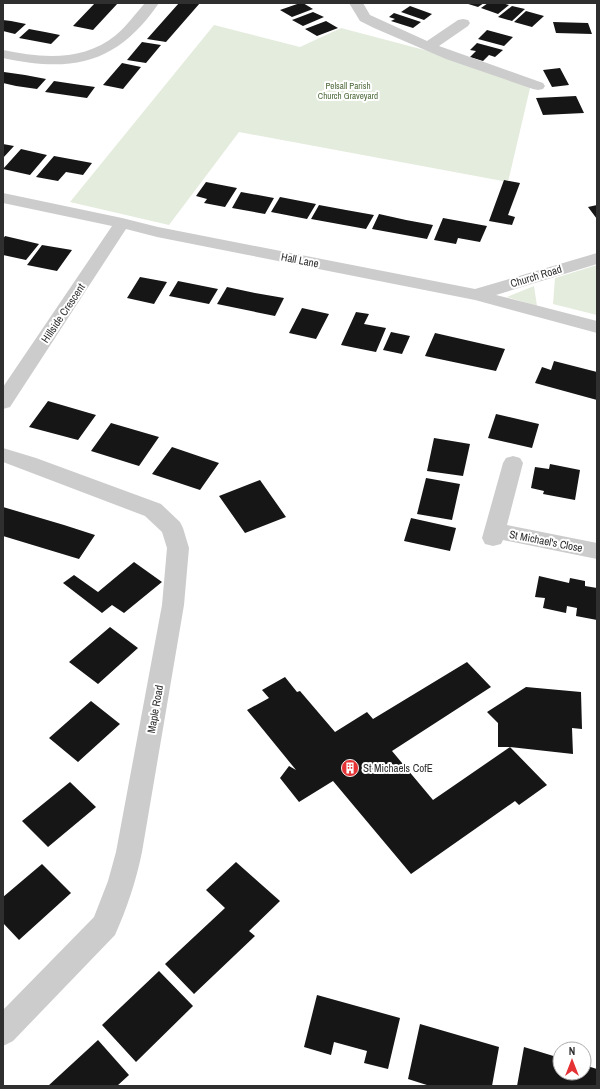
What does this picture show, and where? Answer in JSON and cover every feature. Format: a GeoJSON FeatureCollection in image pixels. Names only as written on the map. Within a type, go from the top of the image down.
{"type":"FeatureCollection","features":[{"type":"Feature","properties":{"kind":"street"},"geometry":{"type":"LineString","coordinates":[[3,54],[23,59],[40,60],[81,58],[98,52],[121,38],[152,3]]}},
{"type":"Feature","properties":{"kind":"street"},"geometry":{"type":"LineString","coordinates":[[356,3],[365,18],[451,56],[538,86]]}},
{"type":"Feature","properties":{"kind":"street"},"geometry":{"type":"LineString","coordinates":[[429,46],[463,23]]}},
{"type":"Feature","properties":{"kind":"street","name":"Hall Lane"},"geometry":{"type":"LineString","coordinates":[[3,198],[164,233],[476,295],[597,327]]}},
{"type":"Feature","properties":{"kind":"street","name":"Hillside Crescent"},"geometry":{"type":"LineString","coordinates":[[3,402],[122,223]]}},
{"type":"Feature","properties":{"kind":"street","name":"Church Road"},"geometry":{"type":"LineString","coordinates":[[476,295],[597,258]]}},
{"type":"Feature","properties":{"kind":"street","name":"Maple Road"},"geometry":{"type":"LineString","coordinates":[[3,455],[29,463],[153,510],[172,528],[178,548],[173,605],[129,852],[122,881],[105,926],[3,1030]]}},
{"type":"Feature","properties":{"kind":"street","name":"St Michael's Close"},"geometry":{"type":"LineString","coordinates":[[513,463],[494,534],[597,551]]}},
{"type":"Feature","properties":{"kind":"green space","name":"Pelsall Parish Church Graveyard"},"geometry":{"type":"Polygon","coordinates":[[[214,25],[300,47],[341,28],[451,57],[531,84],[508,182],[239,132],[169,225],[70,202],[214,25]]]}},
{"type":"Feature","properties":{"kind":"green space"},"geometry":{"type":"Polygon","coordinates":[[[597,265],[597,315],[553,304],[555,278],[597,265]]]}},
{"type":"Feature","properties":{"kind":"green space"},"geometry":{"type":"Polygon","coordinates":[[[534,286],[537,306],[507,297],[534,286]]]}},
{"type":"Feature","properties":{"kind":"building"},"geometry":{"type":"Polygon","coordinates":[[[95,3],[118,3],[93,30],[73,26],[95,3]]]}},
{"type":"Feature","properties":{"kind":"building"},"geometry":{"type":"Polygon","coordinates":[[[179,3],[200,3],[166,42],[147,39],[179,3]]]}},
{"type":"Feature","properties":{"kind":"building"},"geometry":{"type":"Polygon","coordinates":[[[303,3],[313,9],[292,17],[280,10],[303,3]]]}},
{"type":"Feature","properties":{"kind":"building"},"geometry":{"type":"Polygon","coordinates":[[[465,3],[484,3],[478,7],[465,3]]]}},
{"type":"Feature","properties":{"kind":"building"},"geometry":{"type":"Polygon","coordinates":[[[488,3],[502,3],[509,5],[498,14],[481,8],[488,3]]]}},
{"type":"Feature","properties":{"kind":"building"},"geometry":{"type":"Polygon","coordinates":[[[410,6],[432,14],[424,20],[401,12],[410,6]]]}},
{"type":"Feature","properties":{"kind":"building"},"geometry":{"type":"Polygon","coordinates":[[[512,6],[525,9],[512,21],[498,17],[512,6]]]}},
{"type":"Feature","properties":{"kind":"building"},"geometry":{"type":"Polygon","coordinates":[[[526,11],[544,16],[532,27],[514,22],[526,11]]]}},
{"type":"Feature","properties":{"kind":"building"},"geometry":{"type":"Polygon","coordinates":[[[313,12],[324,17],[303,26],[292,20],[313,12]]]}},
{"type":"Feature","properties":{"kind":"building"},"geometry":{"type":"Polygon","coordinates":[[[394,13],[421,22],[413,28],[391,21],[395,19],[389,17],[394,13]]]}},
{"type":"Feature","properties":{"kind":"building"},"geometry":{"type":"Polygon","coordinates":[[[3,20],[26,24],[15,34],[3,31],[3,20]]]}},
{"type":"Feature","properties":{"kind":"building"},"geometry":{"type":"Polygon","coordinates":[[[326,21],[338,28],[317,36],[305,29],[326,21]]]}},
{"type":"Feature","properties":{"kind":"building"},"geometry":{"type":"Polygon","coordinates":[[[553,22],[588,23],[592,34],[556,33],[553,22]]]}},
{"type":"Feature","properties":{"kind":"building"},"geometry":{"type":"Polygon","coordinates":[[[29,29],[60,35],[51,44],[19,38],[29,29]]]}},
{"type":"Feature","properties":{"kind":"building"},"geometry":{"type":"Polygon","coordinates":[[[487,30],[513,37],[504,46],[478,39],[487,30]]]}},
{"type":"Feature","properties":{"kind":"building"},"geometry":{"type":"Polygon","coordinates":[[[142,42],[161,45],[146,63],[127,60],[142,42]]]}},
{"type":"Feature","properties":{"kind":"building"},"geometry":{"type":"Polygon","coordinates":[[[477,43],[503,50],[495,57],[489,55],[483,61],[470,57],[476,51],[470,50],[477,43]]]}},
{"type":"Feature","properties":{"kind":"building"},"geometry":{"type":"Polygon","coordinates":[[[122,63],[141,67],[123,89],[103,85],[122,63]]]}},
{"type":"Feature","properties":{"kind":"building"},"geometry":{"type":"Polygon","coordinates":[[[560,68],[569,85],[552,87],[543,70],[560,68]]]}},
{"type":"Feature","properties":{"kind":"building"},"geometry":{"type":"Polygon","coordinates":[[[4,72],[46,79],[37,89],[16,86],[3,83],[4,72]]]}},
{"type":"Feature","properties":{"kind":"building"},"geometry":{"type":"Polygon","coordinates":[[[54,81],[95,87],[87,98],[45,92],[54,81]]]}},
{"type":"Feature","properties":{"kind":"building"},"geometry":{"type":"Polygon","coordinates":[[[576,96],[584,113],[543,115],[536,98],[576,96]]]}},
{"type":"Feature","properties":{"kind":"building"},"geometry":{"type":"Polygon","coordinates":[[[3,144],[14,146],[3,158],[3,144]]]}},
{"type":"Feature","properties":{"kind":"building"},"geometry":{"type":"Polygon","coordinates":[[[21,149],[47,155],[30,175],[3,169],[21,149]]]}},
{"type":"Feature","properties":{"kind":"building"},"geometry":{"type":"Polygon","coordinates":[[[54,156],[92,163],[83,175],[66,172],[58,181],[36,177],[54,156]]]}},
{"type":"Feature","properties":{"kind":"building"},"geometry":{"type":"Polygon","coordinates":[[[504,180],[520,183],[508,215],[515,217],[512,225],[489,221],[504,180]]]}},
{"type":"Feature","properties":{"kind":"building"},"geometry":{"type":"Polygon","coordinates":[[[206,182],[237,188],[225,207],[204,203],[207,199],[196,196],[206,182]]]}},
{"type":"Feature","properties":{"kind":"building"},"geometry":{"type":"Polygon","coordinates":[[[241,192],[274,198],[265,214],[232,208],[241,192]]]}},
{"type":"Feature","properties":{"kind":"building"},"geometry":{"type":"Polygon","coordinates":[[[280,197],[316,204],[307,219],[271,212],[280,197]]]}},
{"type":"Feature","properties":{"kind":"building"},"geometry":{"type":"Polygon","coordinates":[[[319,205],[374,215],[366,229],[311,219],[319,205]]]}},
{"type":"Feature","properties":{"kind":"building"},"geometry":{"type":"Polygon","coordinates":[[[597,205],[597,219],[588,207],[597,205]]]}},
{"type":"Feature","properties":{"kind":"building"},"geometry":{"type":"Polygon","coordinates":[[[379,214],[433,225],[427,239],[372,229],[379,214]]]}},
{"type":"Feature","properties":{"kind":"building"},"geometry":{"type":"Polygon","coordinates":[[[443,218],[487,226],[480,242],[458,238],[456,244],[434,240],[443,218]]]}},
{"type":"Feature","properties":{"kind":"building"},"geometry":{"type":"Polygon","coordinates":[[[5,236],[39,244],[26,260],[3,255],[3,239],[5,236]]]}},
{"type":"Feature","properties":{"kind":"building"},"geometry":{"type":"Polygon","coordinates":[[[42,245],[72,250],[57,271],[27,265],[42,245]]]}},
{"type":"Feature","properties":{"kind":"building"},"geometry":{"type":"Polygon","coordinates":[[[140,277],[167,282],[154,304],[127,298],[140,277]]]}},
{"type":"Feature","properties":{"kind":"building"},"geometry":{"type":"Polygon","coordinates":[[[178,281],[218,289],[209,304],[169,296],[178,281]]]}},
{"type":"Feature","properties":{"kind":"building"},"geometry":{"type":"Polygon","coordinates":[[[227,287],[284,298],[275,316],[217,304],[227,287]]]}},
{"type":"Feature","properties":{"kind":"building"},"geometry":{"type":"Polygon","coordinates":[[[302,308],[329,314],[316,339],[289,333],[302,308]]]}},
{"type":"Feature","properties":{"kind":"building"},"geometry":{"type":"Polygon","coordinates":[[[356,312],[369,314],[364,324],[386,328],[376,352],[341,345],[356,312]]]}},
{"type":"Feature","properties":{"kind":"building"},"geometry":{"type":"Polygon","coordinates":[[[391,332],[410,336],[402,354],[383,350],[391,332]]]}},
{"type":"Feature","properties":{"kind":"building"},"geometry":{"type":"Polygon","coordinates":[[[435,333],[505,349],[496,371],[425,356],[435,333]]]}},
{"type":"Feature","properties":{"kind":"building"},"geometry":{"type":"Polygon","coordinates":[[[554,361],[597,372],[597,400],[535,383],[542,367],[551,370],[554,361]]]}},
{"type":"Feature","properties":{"kind":"building"},"geometry":{"type":"Polygon","coordinates":[[[48,401],[96,415],[78,440],[29,427],[48,401]]]}},
{"type":"Feature","properties":{"kind":"building"},"geometry":{"type":"Polygon","coordinates":[[[496,414],[539,424],[532,448],[488,438],[496,414]]]}},
{"type":"Feature","properties":{"kind":"building"},"geometry":{"type":"Polygon","coordinates":[[[111,423],[159,437],[139,466],[91,451],[111,423]]]}},
{"type":"Feature","properties":{"kind":"building"},"geometry":{"type":"Polygon","coordinates":[[[434,438],[470,444],[463,476],[427,471],[434,438]]]}},
{"type":"Feature","properties":{"kind":"building"},"geometry":{"type":"Polygon","coordinates":[[[172,447],[219,463],[200,490],[152,474],[172,447]]]}},
{"type":"Feature","properties":{"kind":"building"},"geometry":{"type":"Polygon","coordinates":[[[550,464],[580,470],[575,500],[543,494],[544,491],[531,488],[535,467],[549,469],[550,464]]]}},
{"type":"Feature","properties":{"kind":"building"},"geometry":{"type":"Polygon","coordinates":[[[426,478],[460,484],[452,520],[417,514],[426,478]]]}},
{"type":"Feature","properties":{"kind":"building"},"geometry":{"type":"Polygon","coordinates":[[[260,480],[286,517],[245,533],[219,496],[260,480]]]}},
{"type":"Feature","properties":{"kind":"building"},"geometry":{"type":"Polygon","coordinates":[[[3,507],[95,535],[79,559],[3,536],[3,507]]]}},
{"type":"Feature","properties":{"kind":"building"},"geometry":{"type":"Polygon","coordinates":[[[411,518],[456,528],[450,551],[404,541],[411,518]]]}},
{"type":"Feature","properties":{"kind":"building"},"geometry":{"type":"Polygon","coordinates":[[[134,562],[162,582],[124,613],[112,605],[102,613],[63,583],[74,575],[98,592],[134,562]]]}},
{"type":"Feature","properties":{"kind":"building"},"geometry":{"type":"Polygon","coordinates":[[[539,576],[569,583],[570,578],[585,581],[585,586],[597,588],[597,620],[576,616],[577,608],[567,606],[566,613],[543,608],[545,598],[535,597],[539,576]]]}},
{"type":"Feature","properties":{"kind":"building"},"geometry":{"type":"Polygon","coordinates":[[[110,627],[138,648],[98,684],[69,662],[110,627]]]}},
{"type":"Feature","properties":{"kind":"building","name":"St Michaels CofE"},"geometry":{"type":"Polygon","coordinates":[[[467,662],[491,687],[392,751],[433,800],[510,747],[547,785],[519,805],[515,801],[411,874],[333,781],[299,802],[280,778],[289,766],[296,770],[247,710],[269,698],[262,690],[285,677],[297,692],[300,691],[335,732],[367,712],[373,719],[467,662]]]}},
{"type":"Feature","properties":{"kind":"building"},"geometry":{"type":"Polygon","coordinates":[[[526,687],[581,692],[582,729],[572,728],[573,754],[498,747],[498,723],[487,712],[526,687]]]}},
{"type":"Feature","properties":{"kind":"building"},"geometry":{"type":"Polygon","coordinates":[[[91,701],[120,724],[78,762],[49,738],[91,701]]]}},
{"type":"Feature","properties":{"kind":"building"},"geometry":{"type":"Polygon","coordinates":[[[70,782],[96,807],[48,847],[22,821],[70,782]]]}},
{"type":"Feature","properties":{"kind":"building"},"geometry":{"type":"Polygon","coordinates":[[[236,862],[280,901],[249,931],[255,936],[194,994],[165,964],[225,908],[206,890],[236,862]]]}},
{"type":"Feature","properties":{"kind":"building"},"geometry":{"type":"Polygon","coordinates":[[[42,864],[71,893],[19,940],[3,923],[3,897],[42,864]]]}},
{"type":"Feature","properties":{"kind":"building"},"geometry":{"type":"Polygon","coordinates":[[[159,971],[193,1006],[136,1062],[102,1025],[159,971]]]}},
{"type":"Feature","properties":{"kind":"building"},"geometry":{"type":"Polygon","coordinates":[[[317,995],[400,1018],[388,1069],[364,1063],[367,1051],[334,1042],[331,1055],[304,1047],[317,995]]]}},
{"type":"Feature","properties":{"kind":"building"},"geometry":{"type":"Polygon","coordinates":[[[420,1024],[499,1047],[492,1086],[430,1086],[408,1079],[420,1024]]]}},
{"type":"Feature","properties":{"kind":"building"},"geometry":{"type":"Polygon","coordinates":[[[98,1040],[129,1075],[117,1086],[48,1086],[98,1040]]]}},
{"type":"Feature","properties":{"kind":"building"},"geometry":{"type":"Polygon","coordinates":[[[524,1047],[552,1056],[552,1081],[592,1081],[592,1067],[597,1069],[597,1086],[517,1086],[524,1047]]]}},
{"type":"Feature","properties":{"kind":"place","name":"St Michaels CofE"},"geometry":{"type":"Point","coordinates":[350,768]}}]}
